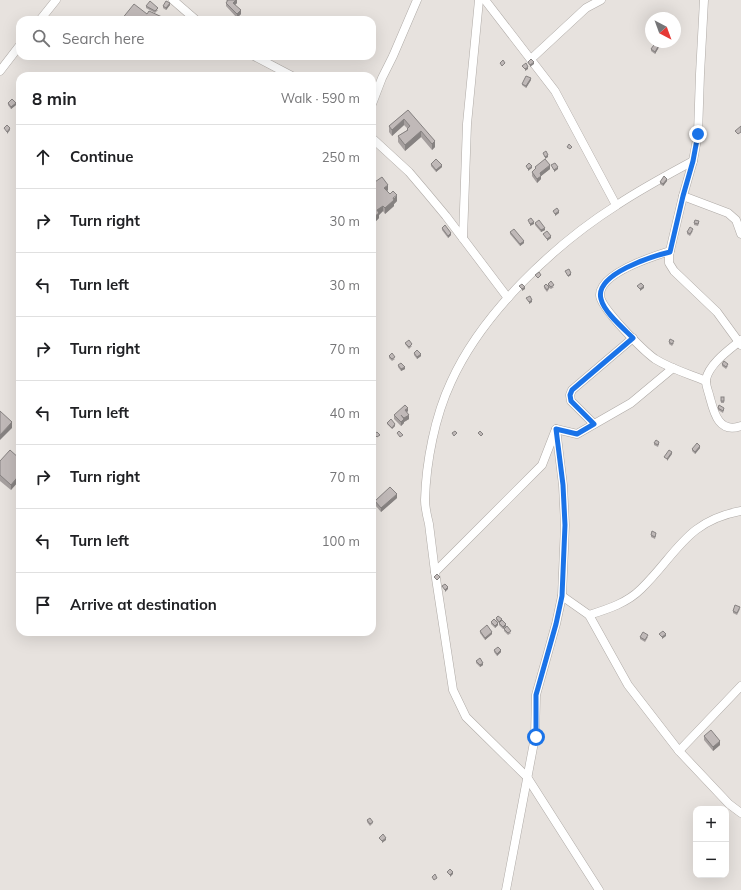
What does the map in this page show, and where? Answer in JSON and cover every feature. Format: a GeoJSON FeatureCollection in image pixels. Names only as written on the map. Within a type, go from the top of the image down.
{"type":"FeatureCollection","features":[{"type":"Feature","properties":{"kind":"street"},"geometry":{"type":"LineString","coordinates":[[43,16],[56,0]]}},
{"type":"Feature","properties":{"kind":"street"},"geometry":{"type":"LineString","coordinates":[[173,0],[191,16]]}},
{"type":"Feature","properties":{"kind":"street"},"geometry":{"type":"LineString","coordinates":[[376,94],[417,0]]}},
{"type":"Feature","properties":{"kind":"street"},"geometry":{"type":"LineString","coordinates":[[463,238],[467,124],[479,0]]}},
{"type":"Feature","properties":{"kind":"street"},"geometry":{"type":"LineString","coordinates":[[485,0],[555,91],[616,205]]}},
{"type":"Feature","properties":{"kind":"street"},"geometry":{"type":"LineString","coordinates":[[531,59],[586,8],[601,0]]}},
{"type":"Feature","properties":{"kind":"street"},"geometry":{"type":"LineString","coordinates":[[704,0],[698,134],[693,161],[670,252],[669,263],[671,268],[717,312],[740,342],[717,362],[711,369],[706,380],[715,416],[720,423],[728,427],[737,428],[741,426]]}},
{"type":"Feature","properties":{"kind":"street"},"geometry":{"type":"LineString","coordinates":[[0,71],[16,50]]}},
{"type":"Feature","properties":{"kind":"street"},"geometry":{"type":"LineString","coordinates":[[262,60],[284,72]]}},
{"type":"Feature","properties":{"kind":"street"},"geometry":{"type":"LineString","coordinates":[[376,142],[409,172],[463,238],[508,298]]}},
{"type":"Feature","properties":{"kind":"street"},"geometry":{"type":"LineString","coordinates":[[599,890],[527,777],[466,717],[453,690],[425,501],[428,462],[437,420],[451,382],[474,340],[508,298],[544,260],[578,233],[616,205],[693,161]]}},
{"type":"Feature","properties":{"kind":"street"},"geometry":{"type":"LineString","coordinates":[[683,196],[728,213],[736,220],[741,234]]}},
{"type":"Feature","properties":{"kind":"street"},"geometry":{"type":"LineString","coordinates":[[670,252],[652,256],[621,271],[603,286],[600,294],[601,301],[610,314],[654,358],[673,368],[706,380]]}},
{"type":"Feature","properties":{"kind":"street"},"geometry":{"type":"LineString","coordinates":[[594,424],[571,401],[570,395],[572,390],[633,338]]}},
{"type":"Feature","properties":{"kind":"street"},"geometry":{"type":"LineString","coordinates":[[556,429],[577,434],[631,403],[673,368]]}},
{"type":"Feature","properties":{"kind":"street"},"geometry":{"type":"LineString","coordinates":[[435,572],[542,465],[556,429]]}},
{"type":"Feature","properties":{"kind":"street"},"geometry":{"type":"LineString","coordinates":[[506,890],[536,737],[536,695],[556,624],[562,596],[565,525],[563,485],[556,429]]}},
{"type":"Feature","properties":{"kind":"street"},"geometry":{"type":"LineString","coordinates":[[589,615],[625,601],[641,590],[676,548],[696,529],[712,519],[741,511]]}},
{"type":"Feature","properties":{"kind":"street"},"geometry":{"type":"LineString","coordinates":[[562,596],[589,615],[628,685],[679,750],[729,804],[741,813]]}},
{"type":"Feature","properties":{"kind":"street"},"geometry":{"type":"LineString","coordinates":[[679,750],[741,686]]}},
{"type":"Feature","properties":{"kind":"building"},"geometry":{"type":"Polygon","coordinates":[[[228,0],[236,0],[233,3],[241,10],[237,14],[226,3],[228,0]]]}},
{"type":"Feature","properties":{"kind":"building"},"geometry":{"type":"Polygon","coordinates":[[[150,1],[158,8],[155,11],[146,6],[150,1]]]}},
{"type":"Feature","properties":{"kind":"building"},"geometry":{"type":"Polygon","coordinates":[[[166,1],[170,3],[166,8],[163,6],[166,1]]]}},
{"type":"Feature","properties":{"kind":"building"},"geometry":{"type":"Polygon","coordinates":[[[134,4],[147,14],[149,11],[160,16],[124,16],[134,4]]]}},
{"type":"Feature","properties":{"kind":"building"},"geometry":{"type":"Polygon","coordinates":[[[652,48],[657,48],[655,52],[652,48]]]}},
{"type":"Feature","properties":{"kind":"building"},"geometry":{"type":"Polygon","coordinates":[[[531,59],[534,62],[530,65],[528,62],[531,59]]]}},
{"type":"Feature","properties":{"kind":"building"},"geometry":{"type":"Polygon","coordinates":[[[503,60],[505,63],[502,66],[500,63],[503,60]]]}},
{"type":"Feature","properties":{"kind":"building"},"geometry":{"type":"Polygon","coordinates":[[[526,63],[528,67],[525,69],[522,66],[526,63]]]}},
{"type":"Feature","properties":{"kind":"building"},"geometry":{"type":"Polygon","coordinates":[[[526,76],[531,78],[526,86],[522,84],[526,76]]]}},
{"type":"Feature","properties":{"kind":"building"},"geometry":{"type":"Polygon","coordinates":[[[12,99],[16,103],[11,107],[8,103],[12,99]]]}},
{"type":"Feature","properties":{"kind":"building"},"geometry":{"type":"Polygon","coordinates":[[[408,110],[435,141],[432,144],[421,131],[405,145],[398,136],[408,130],[407,129],[410,126],[404,119],[392,130],[389,126],[408,110]]]}},
{"type":"Feature","properties":{"kind":"building"},"geometry":{"type":"Polygon","coordinates":[[[7,125],[10,128],[7,132],[4,128],[7,125]]]}},
{"type":"Feature","properties":{"kind":"building"},"geometry":{"type":"Polygon","coordinates":[[[741,126],[741,132],[738,134],[735,131],[741,126]]]}},
{"type":"Feature","properties":{"kind":"building"},"geometry":{"type":"Polygon","coordinates":[[[569,144],[572,147],[570,149],[567,147],[569,144]]]}},
{"type":"Feature","properties":{"kind":"building"},"geometry":{"type":"Polygon","coordinates":[[[546,151],[548,155],[545,157],[543,153],[546,151]]]}},
{"type":"Feature","properties":{"kind":"building"},"geometry":{"type":"Polygon","coordinates":[[[436,159],[442,165],[436,170],[431,164],[436,159]]]}},
{"type":"Feature","properties":{"kind":"building"},"geometry":{"type":"Polygon","coordinates":[[[545,159],[550,165],[540,173],[541,176],[537,179],[532,172],[536,168],[535,167],[545,159]]]}},
{"type":"Feature","properties":{"kind":"building"},"geometry":{"type":"Polygon","coordinates":[[[529,163],[532,166],[528,169],[526,166],[529,163]]]}},
{"type":"Feature","properties":{"kind":"building"},"geometry":{"type":"Polygon","coordinates":[[[555,163],[558,167],[554,170],[551,165],[555,163]]]}},
{"type":"Feature","properties":{"kind":"building"},"geometry":{"type":"Polygon","coordinates":[[[664,176],[667,179],[663,184],[660,182],[664,176]]]}},
{"type":"Feature","properties":{"kind":"building"},"geometry":{"type":"Polygon","coordinates":[[[382,177],[388,185],[384,188],[390,194],[393,191],[397,195],[385,208],[383,206],[377,210],[379,213],[376,215],[376,188],[376,181],[382,177]]]}},
{"type":"Feature","properties":{"kind":"building"},"geometry":{"type":"Polygon","coordinates":[[[557,208],[559,211],[555,214],[553,211],[557,208]]]}},
{"type":"Feature","properties":{"kind":"building"},"geometry":{"type":"Polygon","coordinates":[[[531,218],[534,222],[530,224],[528,220],[531,218]]]}},
{"type":"Feature","properties":{"kind":"building"},"geometry":{"type":"Polygon","coordinates":[[[539,220],[545,228],[541,230],[535,223],[539,220]]]}},
{"type":"Feature","properties":{"kind":"building"},"geometry":{"type":"Polygon","coordinates":[[[695,220],[699,221],[698,224],[694,223],[695,220]]]}},
{"type":"Feature","properties":{"kind":"building"},"geometry":{"type":"Polygon","coordinates":[[[445,225],[451,233],[448,236],[442,228],[445,225]]]}},
{"type":"Feature","properties":{"kind":"building"},"geometry":{"type":"Polygon","coordinates":[[[690,227],[693,229],[690,234],[687,232],[690,227]]]}},
{"type":"Feature","properties":{"kind":"building"},"geometry":{"type":"Polygon","coordinates":[[[514,229],[524,241],[520,244],[510,232],[514,229]]]}},
{"type":"Feature","properties":{"kind":"building"},"geometry":{"type":"Polygon","coordinates":[[[547,231],[551,236],[547,239],[543,234],[547,231]]]}},
{"type":"Feature","properties":{"kind":"building"},"geometry":{"type":"Polygon","coordinates":[[[569,269],[571,273],[568,276],[565,271],[569,269]]]}},
{"type":"Feature","properties":{"kind":"building"},"geometry":{"type":"Polygon","coordinates":[[[539,272],[541,275],[538,278],[535,275],[539,272]]]}},
{"type":"Feature","properties":{"kind":"building"},"geometry":{"type":"Polygon","coordinates":[[[551,281],[554,285],[551,287],[548,284],[551,281]]]}},
{"type":"Feature","properties":{"kind":"building"},"geometry":{"type":"Polygon","coordinates":[[[641,283],[644,286],[640,289],[637,286],[641,283]]]}},
{"type":"Feature","properties":{"kind":"building"},"geometry":{"type":"Polygon","coordinates":[[[522,284],[525,287],[522,289],[519,286],[522,284]]]}},
{"type":"Feature","properties":{"kind":"building"},"geometry":{"type":"Polygon","coordinates":[[[546,284],[549,287],[547,290],[544,286],[546,284]]]}},
{"type":"Feature","properties":{"kind":"building"},"geometry":{"type":"Polygon","coordinates":[[[530,296],[532,300],[529,302],[526,298],[530,296]]]}},
{"type":"Feature","properties":{"kind":"building"},"geometry":{"type":"Polygon","coordinates":[[[670,339],[674,341],[672,344],[669,342],[670,339]]]}},
{"type":"Feature","properties":{"kind":"building"},"geometry":{"type":"Polygon","coordinates":[[[409,340],[412,344],[409,347],[405,343],[409,340]]]}},
{"type":"Feature","properties":{"kind":"building"},"geometry":{"type":"Polygon","coordinates":[[[417,350],[421,354],[417,357],[414,353],[417,350]]]}},
{"type":"Feature","properties":{"kind":"building"},"geometry":{"type":"Polygon","coordinates":[[[392,353],[395,357],[392,359],[389,356],[392,353]]]}},
{"type":"Feature","properties":{"kind":"building"},"geometry":{"type":"Polygon","coordinates":[[[724,361],[728,364],[726,367],[722,364],[724,361]]]}},
{"type":"Feature","properties":{"kind":"building"},"geometry":{"type":"Polygon","coordinates":[[[401,363],[405,367],[401,369],[398,365],[401,363]]]}},
{"type":"Feature","properties":{"kind":"building"},"geometry":{"type":"Polygon","coordinates":[[[721,397],[724,397],[724,401],[721,401],[721,397]]]}},
{"type":"Feature","properties":{"kind":"building"},"geometry":{"type":"Polygon","coordinates":[[[405,405],[408,408],[405,410],[409,415],[404,418],[401,415],[404,419],[401,422],[394,415],[405,405]]]}},
{"type":"Feature","properties":{"kind":"building"},"geometry":{"type":"Polygon","coordinates":[[[719,405],[724,408],[723,411],[718,408],[719,405]]]}},
{"type":"Feature","properties":{"kind":"building"},"geometry":{"type":"Polygon","coordinates":[[[0,411],[12,422],[0,435],[0,411]]]}},
{"type":"Feature","properties":{"kind":"building"},"geometry":{"type":"Polygon","coordinates":[[[391,419],[395,424],[392,428],[387,423],[391,419]]]}},
{"type":"Feature","properties":{"kind":"building"},"geometry":{"type":"Polygon","coordinates":[[[399,431],[403,435],[400,437],[397,433],[399,431]]]}},
{"type":"Feature","properties":{"kind":"building"},"geometry":{"type":"Polygon","coordinates":[[[455,431],[457,433],[454,436],[452,433],[455,431]]]}},
{"type":"Feature","properties":{"kind":"building"},"geometry":{"type":"Polygon","coordinates":[[[480,431],[483,434],[481,436],[478,433],[480,431]]]}},
{"type":"Feature","properties":{"kind":"building"},"geometry":{"type":"Polygon","coordinates":[[[377,432],[380,435],[377,437],[377,432]]]}},
{"type":"Feature","properties":{"kind":"building"},"geometry":{"type":"Polygon","coordinates":[[[656,440],[659,442],[658,445],[654,443],[656,440]]]}},
{"type":"Feature","properties":{"kind":"building"},"geometry":{"type":"Polygon","coordinates":[[[697,443],[700,446],[695,452],[692,449],[697,443]]]}},
{"type":"Feature","properties":{"kind":"building"},"geometry":{"type":"Polygon","coordinates":[[[10,450],[16,455],[16,479],[11,485],[0,475],[0,461],[10,450]]]}},
{"type":"Feature","properties":{"kind":"building"},"geometry":{"type":"Polygon","coordinates":[[[669,450],[672,452],[667,459],[664,457],[669,450]]]}},
{"type":"Feature","properties":{"kind":"building"},"geometry":{"type":"Polygon","coordinates":[[[390,487],[397,494],[381,508],[376,500],[390,487]]]}},
{"type":"Feature","properties":{"kind":"building"},"geometry":{"type":"Polygon","coordinates":[[[652,531],[656,533],[655,537],[651,535],[652,531]]]}},
{"type":"Feature","properties":{"kind":"building"},"geometry":{"type":"Polygon","coordinates":[[[437,574],[440,577],[437,580],[434,577],[437,574]]]}},
{"type":"Feature","properties":{"kind":"building"},"geometry":{"type":"Polygon","coordinates":[[[445,584],[448,587],[445,590],[442,586],[445,584]]]}},
{"type":"Feature","properties":{"kind":"building"},"geometry":{"type":"Polygon","coordinates":[[[735,605],[740,607],[737,613],[733,611],[735,605]]]}},
{"type":"Feature","properties":{"kind":"building"},"geometry":{"type":"Polygon","coordinates":[[[498,616],[502,619],[499,622],[496,618],[498,616]]]}},
{"type":"Feature","properties":{"kind":"building"},"geometry":{"type":"Polygon","coordinates":[[[494,619],[498,623],[495,626],[491,622],[494,619]]]}},
{"type":"Feature","properties":{"kind":"building"},"geometry":{"type":"Polygon","coordinates":[[[502,620],[506,624],[503,627],[499,623],[502,620]]]}},
{"type":"Feature","properties":{"kind":"building"},"geometry":{"type":"Polygon","coordinates":[[[487,625],[492,632],[485,638],[480,631],[487,625]]]}},
{"type":"Feature","properties":{"kind":"building"},"geometry":{"type":"Polygon","coordinates":[[[507,626],[511,631],[508,633],[504,629],[507,626]]]}},
{"type":"Feature","properties":{"kind":"building"},"geometry":{"type":"Polygon","coordinates":[[[663,631],[666,634],[662,637],[659,634],[663,631]]]}},
{"type":"Feature","properties":{"kind":"building"},"geometry":{"type":"Polygon","coordinates":[[[643,632],[648,635],[645,640],[640,637],[643,632]]]}},
{"type":"Feature","properties":{"kind":"building"},"geometry":{"type":"Polygon","coordinates":[[[498,647],[501,650],[497,654],[494,650],[498,647]]]}},
{"type":"Feature","properties":{"kind":"building"},"geometry":{"type":"Polygon","coordinates":[[[480,658],[483,663],[480,665],[476,661],[480,658]]]}},
{"type":"Feature","properties":{"kind":"building"},"geometry":{"type":"Polygon","coordinates":[[[711,730],[720,741],[713,747],[704,736],[711,730]]]}},
{"type":"Feature","properties":{"kind":"building"},"geometry":{"type":"Polygon","coordinates":[[[370,818],[373,822],[370,824],[367,820],[370,818]]]}},
{"type":"Feature","properties":{"kind":"building"},"geometry":{"type":"Polygon","coordinates":[[[383,834],[386,838],[382,841],[379,838],[383,834]]]}},
{"type":"Feature","properties":{"kind":"building"},"geometry":{"type":"Polygon","coordinates":[[[450,869],[453,872],[450,875],[447,872],[450,869]]]}},
{"type":"Feature","properties":{"kind":"building"},"geometry":{"type":"Polygon","coordinates":[[[435,874],[437,878],[434,880],[432,877],[435,874]]]}},
{"type":"Feature","properties":{"kind":"route"},"geometry":{"type":"LineString","coordinates":[[536,737],[536,695],[549,651],[562,596],[565,525],[563,485],[556,429],[577,434],[594,424],[571,401],[570,395],[572,390],[633,338],[610,314],[601,301],[600,294],[603,286],[621,271],[652,256],[670,252],[693,161],[698,134]]}}]}
